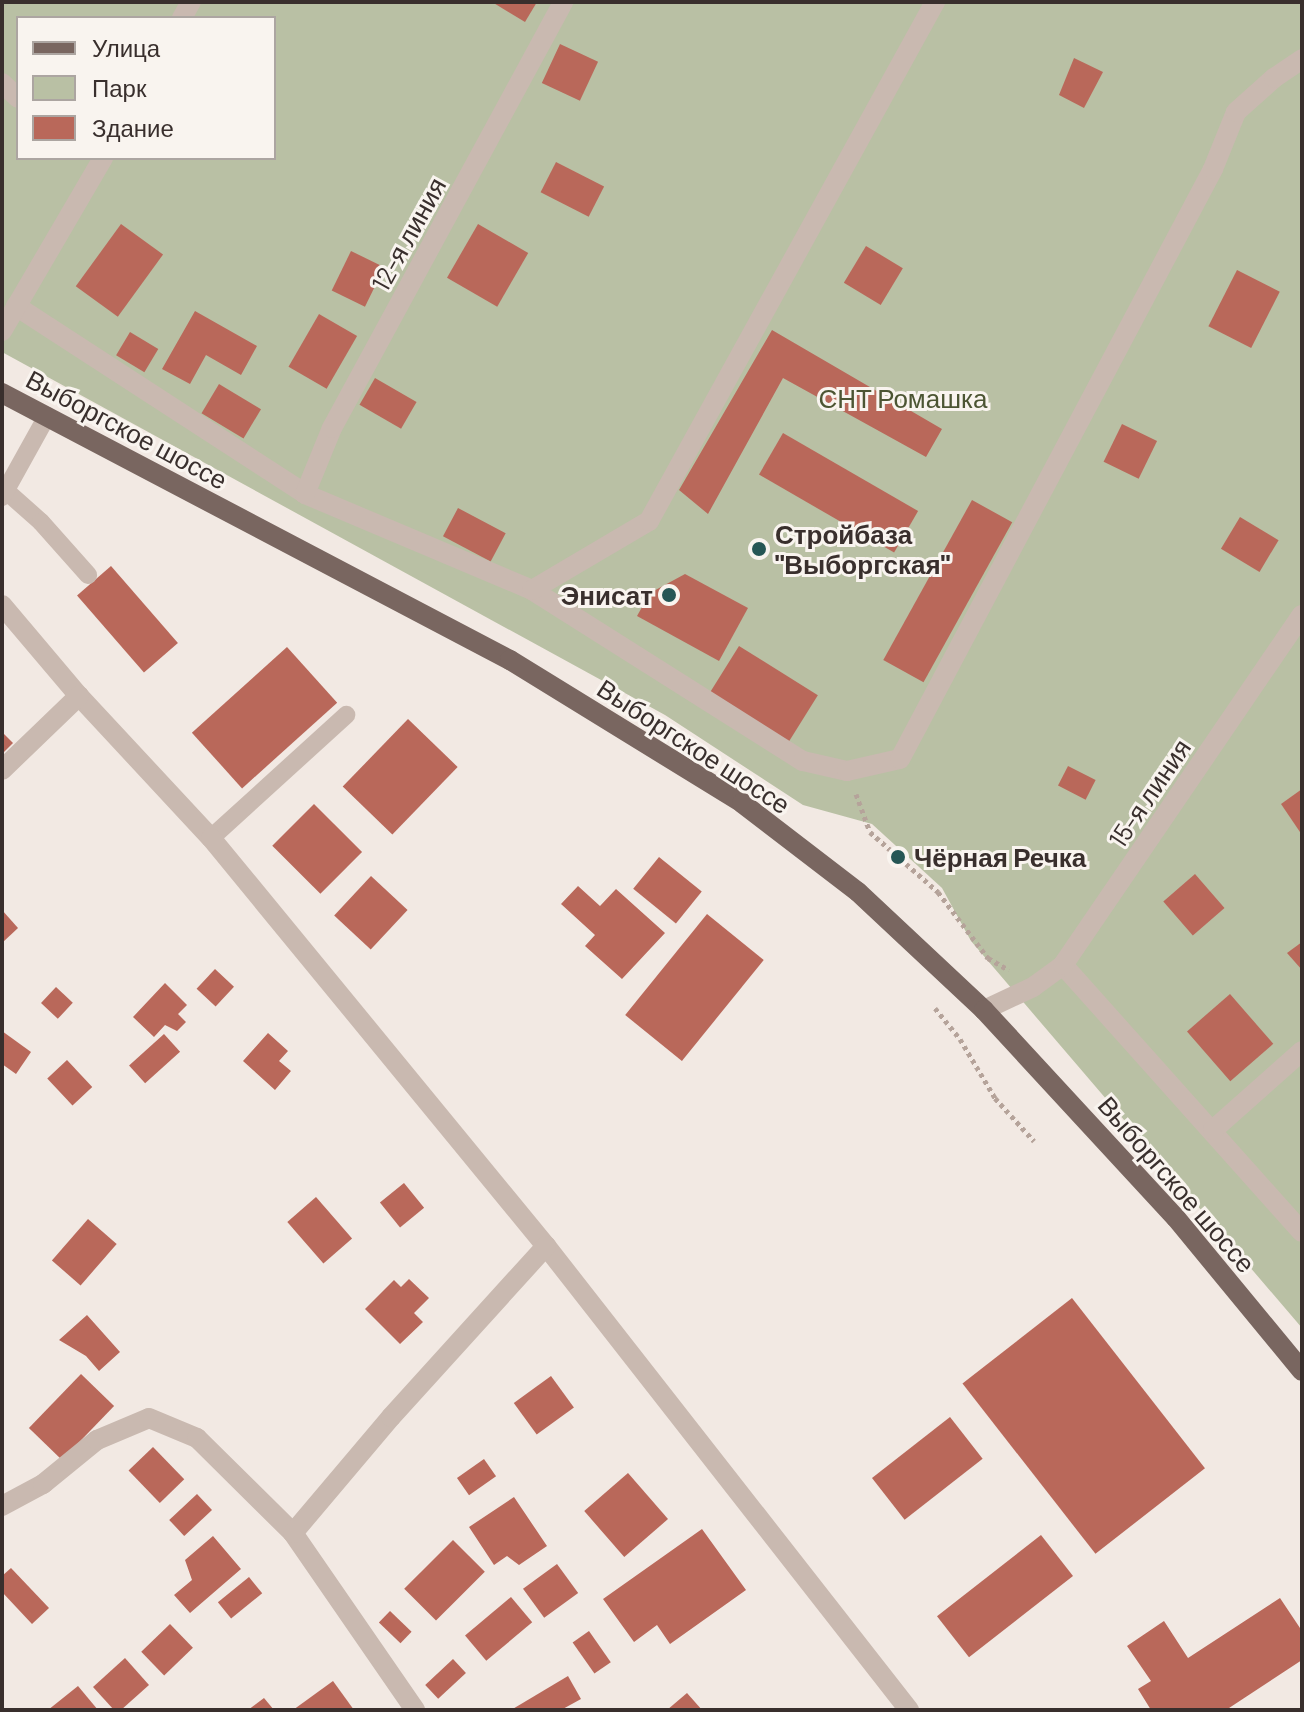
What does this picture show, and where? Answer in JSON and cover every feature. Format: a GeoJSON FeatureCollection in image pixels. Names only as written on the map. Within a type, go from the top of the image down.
{"type":"FeatureCollection","features":[{"type":"Feature","properties":{"kind":"main road","name":"Выборгское шоссе"},"geometry":{"type":"LineString","coordinates":[[2,393],[510,660],[742,803],[858,892],[984,1010],[1166,1207],[1302,1371]]}},
{"type":"Feature","properties":{"kind":"street","name":"12-я линия"},"geometry":{"type":"LineString","coordinates":[[305,494],[332,428],[563,2]]}},
{"type":"Feature","properties":{"kind":"street"},"geometry":{"type":"LineString","coordinates":[[532,590],[649,521],[935,2]]}},
{"type":"Feature","properties":{"kind":"street"},"geometry":{"type":"LineString","coordinates":[[16,306],[305,494],[532,590],[803,761],[847,771],[900,759],[1213,169],[1236,112],[1274,78],[1302,59]]}},
{"type":"Feature","properties":{"kind":"street"},"geometry":{"type":"LineString","coordinates":[[2,331],[94,162]]}},
{"type":"Feature","properties":{"kind":"street"},"geometry":{"type":"LineString","coordinates":[[2,605],[79,696],[211,838],[546,1246],[909,1710]]}},
{"type":"Feature","properties":{"kind":"street","name":"15-я линия"},"geometry":{"type":"LineString","coordinates":[[984,1010],[1033,987],[1063,965],[1302,615]]}},
{"type":"Feature","properties":{"kind":"street"},"geometry":{"type":"LineString","coordinates":[[2,770],[79,696]]}},
{"type":"Feature","properties":{"kind":"street"},"geometry":{"type":"LineString","coordinates":[[1063,965],[1302,1232]]}},
{"type":"Feature","properties":{"kind":"street"},"geometry":{"type":"LineString","coordinates":[[1213,1130],[1302,1051]]}},
{"type":"Feature","properties":{"kind":"street"},"geometry":{"type":"LineString","coordinates":[[293,1533],[391,1417],[546,1246]]}},
{"type":"Feature","properties":{"kind":"street"},"geometry":{"type":"LineString","coordinates":[[2,1506],[43,1484],[97,1440],[149,1418],[197,1438],[293,1533],[415,1710]]}},
{"type":"Feature","properties":{"kind":"lane"},"geometry":{"type":"LineString","coordinates":[[47,416],[4,494],[41,522],[88,575]]}},
{"type":"Feature","properties":{"kind":"lane"},"geometry":{"type":"LineString","coordinates":[[211,838],[346,715]]}},
{"type":"Feature","properties":{"kind":"path"},"geometry":{"type":"LineString","coordinates":[[847,771],[870,832],[938,892],[988,958]]}},
{"type":"Feature","properties":{"kind":"path"},"geometry":{"type":"LineString","coordinates":[[935,1008],[960,1039],[995,1098],[1034,1141]]}},
{"type":"Feature","properties":{"kind":"green space","name":"СНТ Ромашка"},"geometry":{"type":"Polygon","coordinates":[[[2,2],[1302,2],[1302,1328],[971,941],[942,888],[872,824],[803,805],[665,715],[2,352],[2,2]]]}},
{"type":"Feature","properties":{"kind":"building"},"geometry":{"type":"Polygon","coordinates":[[[492,2],[537,2],[525,22],[492,2]]]}},
{"type":"Feature","properties":{"kind":"building"},"geometry":{"type":"Polygon","coordinates":[[[560,44],[598,62],[580,101],[542,83],[560,44]]]}},
{"type":"Feature","properties":{"kind":"building"},"geometry":{"type":"Polygon","coordinates":[[[1074,58],[1103,72],[1084,108],[1059,95],[1074,58]]]}},
{"type":"Feature","properties":{"kind":"building"},"geometry":{"type":"Polygon","coordinates":[[[556,162],[604,187],[589,217],[541,192],[556,162]]]}},
{"type":"Feature","properties":{"kind":"building"},"geometry":{"type":"Polygon","coordinates":[[[121,224],[163,255],[118,317],[76,286],[121,224]]]}},
{"type":"Feature","properties":{"kind":"building"},"geometry":{"type":"Polygon","coordinates":[[[478,224],[528,253],[497,307],[447,278],[478,224]]]}},
{"type":"Feature","properties":{"kind":"building"},"geometry":{"type":"Polygon","coordinates":[[[866,246],[903,268],[881,305],[844,283],[866,246]]]}},
{"type":"Feature","properties":{"kind":"building"},"geometry":{"type":"Polygon","coordinates":[[[351,251],[384,267],[365,307],[332,291],[351,251]]]}},
{"type":"Feature","properties":{"kind":"building"},"geometry":{"type":"Polygon","coordinates":[[[1237,270],[1280,292],[1251,348],[1208,326],[1237,270]]]}},
{"type":"Feature","properties":{"kind":"building"},"geometry":{"type":"Polygon","coordinates":[[[195,311],[257,346],[241,375],[206,355],[190,384],[162,369],[195,311]]]}},
{"type":"Feature","properties":{"kind":"building"},"geometry":{"type":"Polygon","coordinates":[[[319,314],[357,336],[327,389],[288,367],[319,314]]]}},
{"type":"Feature","properties":{"kind":"building"},"geometry":{"type":"Polygon","coordinates":[[[772,330],[942,429],[926,457],[783,378],[708,514],[679,490],[772,330]]]}},
{"type":"Feature","properties":{"kind":"building"},"geometry":{"type":"Polygon","coordinates":[[[130,332],[158,349],[144,372],[116,355],[130,332]]]}},
{"type":"Feature","properties":{"kind":"building"},"geometry":{"type":"Polygon","coordinates":[[[375,378],[417,402],[401,429],[360,405],[375,378]]]}},
{"type":"Feature","properties":{"kind":"building"},"geometry":{"type":"Polygon","coordinates":[[[219,384],[261,409],[243,438],[201,413],[219,384]]]}},
{"type":"Feature","properties":{"kind":"building"},"geometry":{"type":"Polygon","coordinates":[[[1122,424],[1157,441],[1139,479],[1104,462],[1122,424]]]}},
{"type":"Feature","properties":{"kind":"building"},"geometry":{"type":"Polygon","coordinates":[[[783,433],[918,511],[894,553],[759,475],[783,433]]]}},
{"type":"Feature","properties":{"kind":"building"},"geometry":{"type":"Polygon","coordinates":[[[972,500],[1012,522],[924,682],[883,660],[972,500]]]}},
{"type":"Feature","properties":{"kind":"building"},"geometry":{"type":"Polygon","coordinates":[[[458,508],[506,533],[491,562],[443,536],[458,508]]]}},
{"type":"Feature","properties":{"kind":"building"},"geometry":{"type":"Polygon","coordinates":[[[1240,517],[1279,540],[1260,572],[1221,549],[1240,517]]]}},
{"type":"Feature","properties":{"kind":"building"},"geometry":{"type":"Polygon","coordinates":[[[111,566],[178,643],[144,673],[77,596],[111,566]]]}},
{"type":"Feature","properties":{"kind":"building"},"geometry":{"type":"Polygon","coordinates":[[[685,574],[748,608],[719,661],[637,616],[650,593],[685,574]]]}},
{"type":"Feature","properties":{"kind":"building"},"geometry":{"type":"Polygon","coordinates":[[[739,646],[818,695],[788,743],[709,693],[739,646]]]}},
{"type":"Feature","properties":{"kind":"building"},"geometry":{"type":"Polygon","coordinates":[[[287,647],[337,703],[242,788],[192,733],[287,647]]]}},
{"type":"Feature","properties":{"kind":"building"},"geometry":{"type":"Polygon","coordinates":[[[408,719],[458,767],[392,835],[343,787],[408,719]]]}},
{"type":"Feature","properties":{"kind":"building"},"geometry":{"type":"Polygon","coordinates":[[[2,732],[13,743],[2,754],[2,732]]]}},
{"type":"Feature","properties":{"kind":"building"},"geometry":{"type":"Polygon","coordinates":[[[1068,766],[1096,780],[1086,800],[1058,786],[1068,766]]]}},
{"type":"Feature","properties":{"kind":"building"},"geometry":{"type":"Polygon","coordinates":[[[1302,789],[1302,835],[1281,804],[1302,789]]]}},
{"type":"Feature","properties":{"kind":"building"},"geometry":{"type":"Polygon","coordinates":[[[314,804],[362,852],[320,894],[272,846],[314,804]]]}},
{"type":"Feature","properties":{"kind":"building"},"geometry":{"type":"Polygon","coordinates":[[[659,857],[702,892],[676,923],[633,889],[659,857]]]}},
{"type":"Feature","properties":{"kind":"building"},"geometry":{"type":"Polygon","coordinates":[[[1195,874],[1225,908],[1193,936],[1163,902],[1195,874]]]}},
{"type":"Feature","properties":{"kind":"building"},"geometry":{"type":"Polygon","coordinates":[[[371,876],[408,910],[371,950],[334,915],[371,876]]]}},
{"type":"Feature","properties":{"kind":"building"},"geometry":{"type":"Polygon","coordinates":[[[578,886],[600,906],[616,889],[665,933],[622,979],[585,946],[595,935],[561,904],[578,886]]]}},
{"type":"Feature","properties":{"kind":"building"},"geometry":{"type":"Polygon","coordinates":[[[2,910],[18,928],[2,943],[2,910]]]}},
{"type":"Feature","properties":{"kind":"building"},"geometry":{"type":"Polygon","coordinates":[[[707,914],[764,960],[682,1061],[625,1015],[707,914]]]}},
{"type":"Feature","properties":{"kind":"building"},"geometry":{"type":"Polygon","coordinates":[[[1302,942],[1302,970],[1287,953],[1302,942]]]}},
{"type":"Feature","properties":{"kind":"building"},"geometry":{"type":"Polygon","coordinates":[[[215,969],[234,987],[216,1006],[197,989],[215,969]]]}},
{"type":"Feature","properties":{"kind":"building"},"geometry":{"type":"Polygon","coordinates":[[[165,983],[187,1005],[178,1014],[186,1022],[177,1031],[165,1025],[154,1037],[133,1017],[165,983]]]}},
{"type":"Feature","properties":{"kind":"building"},"geometry":{"type":"Polygon","coordinates":[[[56,987],[73,1003],[58,1019],[41,1003],[56,987]]]}},
{"type":"Feature","properties":{"kind":"building"},"geometry":{"type":"Polygon","coordinates":[[[1230,994],[1273,1044],[1230,1081],[1187,1031],[1230,994]]]}},
{"type":"Feature","properties":{"kind":"building"},"geometry":{"type":"Polygon","coordinates":[[[2,1031],[31,1052],[16,1074],[2,1064],[2,1031]]]}},
{"type":"Feature","properties":{"kind":"building"},"geometry":{"type":"Polygon","coordinates":[[[268,1033],[288,1051],[279,1061],[291,1071],[275,1090],[243,1061],[268,1033]]]}},
{"type":"Feature","properties":{"kind":"building"},"geometry":{"type":"Polygon","coordinates":[[[164,1034],[180,1052],[145,1083],[129,1065],[164,1034]]]}},
{"type":"Feature","properties":{"kind":"building"},"geometry":{"type":"Polygon","coordinates":[[[67,1060],[92,1087],[72,1105],[47,1078],[67,1060]]]}},
{"type":"Feature","properties":{"kind":"building"},"geometry":{"type":"Polygon","coordinates":[[[404,1183],[424,1208],[400,1227],[380,1203],[404,1183]]]}},
{"type":"Feature","properties":{"kind":"building"},"geometry":{"type":"Polygon","coordinates":[[[316,1197],[352,1239],[323,1263],[287,1222],[316,1197]]]}},
{"type":"Feature","properties":{"kind":"building"},"geometry":{"type":"Polygon","coordinates":[[[88,1219],[117,1244],[81,1285],[52,1261],[88,1219]]]}},
{"type":"Feature","properties":{"kind":"building"},"geometry":{"type":"Polygon","coordinates":[[[409,1279],[429,1298],[414,1313],[423,1322],[400,1344],[365,1309],[394,1280],[401,1287],[409,1279]]]}},
{"type":"Feature","properties":{"kind":"building"},"geometry":{"type":"Polygon","coordinates":[[[1072,1298],[1205,1468],[1095,1554],[962,1384],[1072,1298]]]}},
{"type":"Feature","properties":{"kind":"building"},"geometry":{"type":"Polygon","coordinates":[[[87,1315],[120,1352],[99,1371],[86,1356],[59,1340],[87,1315]]]}},
{"type":"Feature","properties":{"kind":"building"},"geometry":{"type":"Polygon","coordinates":[[[81,1374],[114,1406],[62,1460],[29,1428],[81,1374]]]}},
{"type":"Feature","properties":{"kind":"building"},"geometry":{"type":"Polygon","coordinates":[[[551,1376],[574,1408],[537,1435],[514,1403],[551,1376]]]}},
{"type":"Feature","properties":{"kind":"building"},"geometry":{"type":"Polygon","coordinates":[[[950,1417],[983,1459],[905,1520],[872,1478],[950,1417]]]}},
{"type":"Feature","properties":{"kind":"building"},"geometry":{"type":"Polygon","coordinates":[[[153,1447],[184,1479],[160,1503],[129,1471],[153,1447]]]}},
{"type":"Feature","properties":{"kind":"building"},"geometry":{"type":"Polygon","coordinates":[[[484,1459],[496,1476],[469,1495],[457,1478],[484,1459]]]}},
{"type":"Feature","properties":{"kind":"building"},"geometry":{"type":"Polygon","coordinates":[[[628,1473],[668,1519],[624,1557],[584,1511],[628,1473]]]}},
{"type":"Feature","properties":{"kind":"building"},"geometry":{"type":"Polygon","coordinates":[[[197,1494],[212,1510],[184,1536],[169,1520],[197,1494]]]}},
{"type":"Feature","properties":{"kind":"building"},"geometry":{"type":"Polygon","coordinates":[[[514,1497],[547,1546],[519,1565],[507,1556],[494,1565],[469,1527],[514,1497]]]}},
{"type":"Feature","properties":{"kind":"building"},"geometry":{"type":"Polygon","coordinates":[[[702,1529],[746,1590],[670,1644],[657,1625],[634,1642],[603,1599],[702,1529]]]}},
{"type":"Feature","properties":{"kind":"building"},"geometry":{"type":"Polygon","coordinates":[[[1041,1535],[1073,1576],[969,1657],[937,1616],[1041,1535]]]}},
{"type":"Feature","properties":{"kind":"building"},"geometry":{"type":"Polygon","coordinates":[[[213,1536],[241,1569],[190,1613],[174,1595],[192,1580],[185,1560],[213,1536]]]}},
{"type":"Feature","properties":{"kind":"building"},"geometry":{"type":"Polygon","coordinates":[[[453,1540],[485,1572],[436,1621],[404,1589],[453,1540]]]}},
{"type":"Feature","properties":{"kind":"building"},"geometry":{"type":"Polygon","coordinates":[[[557,1564],[578,1593],[544,1618],[523,1589],[557,1564]]]}},
{"type":"Feature","properties":{"kind":"building"},"geometry":{"type":"Polygon","coordinates":[[[11,1568],[49,1608],[32,1624],[2,1592],[2,1576],[11,1568]]]}},
{"type":"Feature","properties":{"kind":"building"},"geometry":{"type":"Polygon","coordinates":[[[249,1577],[262,1593],[231,1618],[218,1602],[249,1577]]]}},
{"type":"Feature","properties":{"kind":"building"},"geometry":{"type":"Polygon","coordinates":[[[511,1597],[532,1622],[486,1661],[465,1636],[511,1597]]]}},
{"type":"Feature","properties":{"kind":"building"},"geometry":{"type":"Polygon","coordinates":[[[1280,1598],[1302,1631],[1302,1660],[1226,1710],[1151,1710],[1138,1689],[1151,1681],[1127,1646],[1164,1621],[1188,1658],[1280,1598]]]}},
{"type":"Feature","properties":{"kind":"building"},"geometry":{"type":"Polygon","coordinates":[[[390,1611],[412,1632],[400,1643],[379,1623],[390,1611]]]}},
{"type":"Feature","properties":{"kind":"building"},"geometry":{"type":"Polygon","coordinates":[[[170,1624],[193,1648],[164,1676],[141,1652],[170,1624]]]}},
{"type":"Feature","properties":{"kind":"building"},"geometry":{"type":"Polygon","coordinates":[[[589,1631],[611,1662],[594,1674],[573,1642],[589,1631]]]}},
{"type":"Feature","properties":{"kind":"building"},"geometry":{"type":"Polygon","coordinates":[[[125,1658],[149,1685],[121,1710],[114,1710],[93,1687],[125,1658]]]}},
{"type":"Feature","properties":{"kind":"building"},"geometry":{"type":"Polygon","coordinates":[[[453,1659],[466,1673],[438,1699],[425,1685],[453,1659]]]}},
{"type":"Feature","properties":{"kind":"building"},"geometry":{"type":"Polygon","coordinates":[[[568,1676],[581,1699],[561,1710],[511,1710],[568,1676]]]}},
{"type":"Feature","properties":{"kind":"building"},"geometry":{"type":"Polygon","coordinates":[[[333,1681],[354,1710],[293,1710],[333,1681]]]}},
{"type":"Feature","properties":{"kind":"building"},"geometry":{"type":"Polygon","coordinates":[[[78,1686],[98,1710],[48,1710],[78,1686]]]}},
{"type":"Feature","properties":{"kind":"building"},"geometry":{"type":"Polygon","coordinates":[[[687,1693],[702,1710],[667,1710],[687,1693]]]}},
{"type":"Feature","properties":{"kind":"building"},"geometry":{"type":"Polygon","coordinates":[[[264,1698],[274,1710],[248,1710],[264,1698]]]}},
{"type":"Feature","properties":{"kind":"place","name":"Стройбаза \"Выборгская\""},"geometry":{"type":"Point","coordinates":[759,549]}},
{"type":"Feature","properties":{"kind":"place","name":"Энисат"},"geometry":{"type":"Point","coordinates":[669,595]}},
{"type":"Feature","properties":{"kind":"place","name":"Чёрная Речка"},"geometry":{"type":"Point","coordinates":[898,857]}}]}
